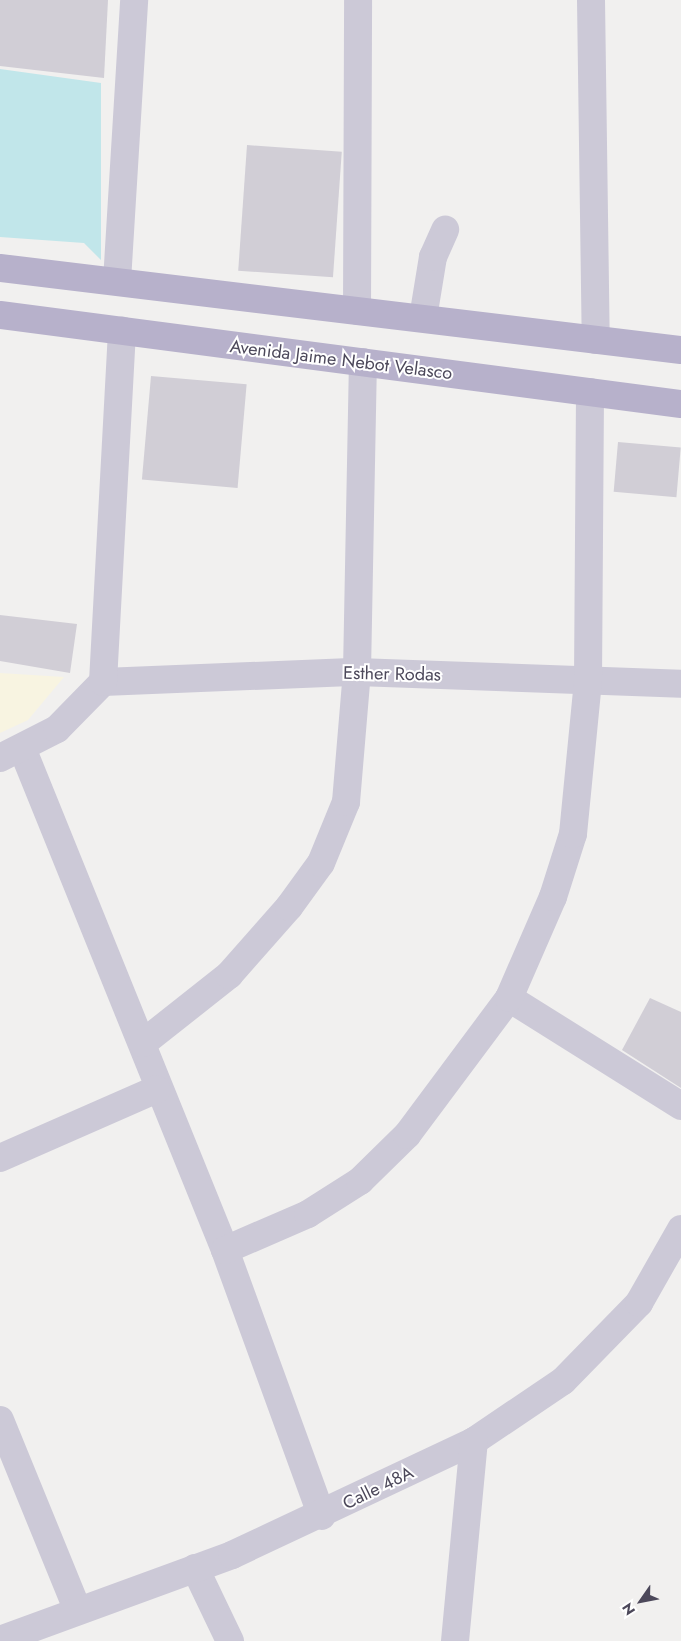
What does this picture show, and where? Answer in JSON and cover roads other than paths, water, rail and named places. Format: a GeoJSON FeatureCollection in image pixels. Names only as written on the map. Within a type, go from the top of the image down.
{"type":"FeatureCollection","features":[{"type":"Feature","properties":{"kind":"main road"},"geometry":{"type":"LineString","coordinates":[[0,268],[681,350]]}},
{"type":"Feature","properties":{"kind":"main road","name":"Avenida Jaime Nebot Velasco"},"geometry":{"type":"LineString","coordinates":[[0,315],[681,404]]}},
{"type":"Feature","properties":{"kind":"street"},"geometry":{"type":"LineString","coordinates":[[117,281],[134,0]]}},
{"type":"Feature","properties":{"kind":"street"},"geometry":{"type":"LineString","coordinates":[[357,311],[358,0]]}},
{"type":"Feature","properties":{"kind":"street"},"geometry":{"type":"LineString","coordinates":[[591,0],[596,340]]}},
{"type":"Feature","properties":{"kind":"street"},"geometry":{"type":"LineString","coordinates":[[423,318],[433,257],[445,230]]}},
{"type":"Feature","properties":{"kind":"street"},"geometry":{"type":"LineString","coordinates":[[122,331],[104,682],[79,712],[11,753],[143,1043],[158,1089],[225,1250],[322,1516]]}},
{"type":"Feature","properties":{"kind":"street"},"geometry":{"type":"LineString","coordinates":[[143,1043],[229,975],[289,907],[321,863],[346,802],[356,672],[363,362]]}},
{"type":"Feature","properties":{"kind":"street"},"geometry":{"type":"LineString","coordinates":[[225,1250],[308,1214],[360,1181],[407,1135],[508,998],[553,896],[573,834],[588,681],[590,392]]}},
{"type":"Feature","properties":{"kind":"street","name":"Esther Rodas"},"geometry":{"type":"LineString","coordinates":[[104,682],[356,672],[681,684]]}},
{"type":"Feature","properties":{"kind":"street"},"geometry":{"type":"LineString","coordinates":[[508,998],[681,1106]]}},
{"type":"Feature","properties":{"kind":"street"},"geometry":{"type":"LineString","coordinates":[[0,1158],[158,1089]]}},
{"type":"Feature","properties":{"kind":"street","name":"Calle 48A"},"geometry":{"type":"LineString","coordinates":[[0,1640],[195,1568],[322,1516],[474,1441],[563,1381],[639,1303],[681,1229]]}},
{"type":"Feature","properties":{"kind":"street"},"geometry":{"type":"LineString","coordinates":[[0,1420],[78,1611]]}},
{"type":"Feature","properties":{"kind":"street"},"geometry":{"type":"LineString","coordinates":[[455,1641],[474,1441]]}},
{"type":"Feature","properties":{"kind":"street"},"geometry":{"type":"LineString","coordinates":[[195,1568],[230,1641]]}}]}
